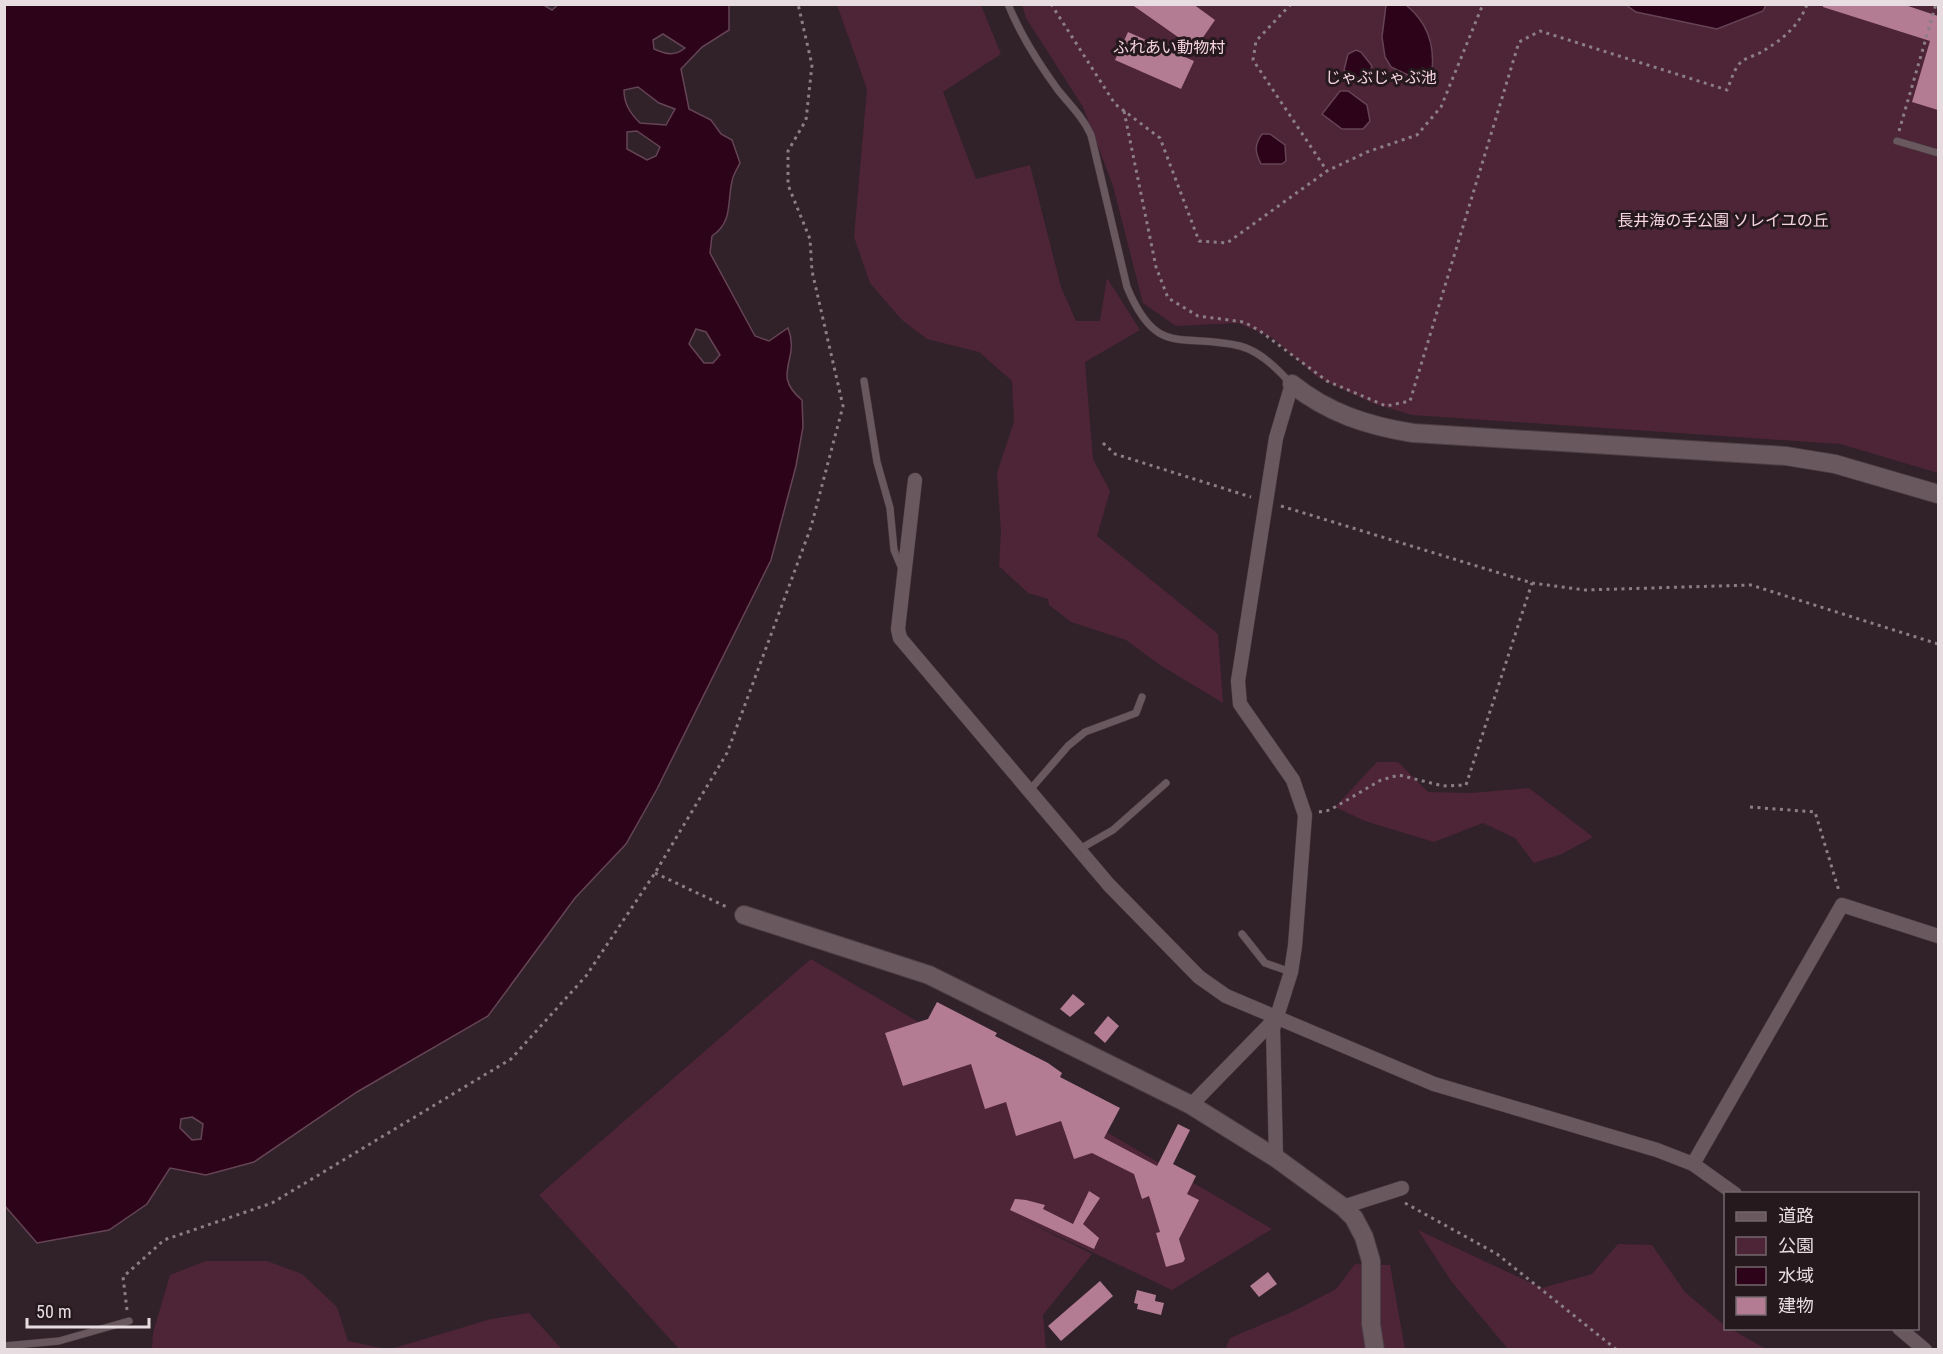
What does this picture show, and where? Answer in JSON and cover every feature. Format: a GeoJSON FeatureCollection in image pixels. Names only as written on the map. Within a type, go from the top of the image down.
{"type":"FeatureCollection","features":[{"type":"Feature","properties":{"kind":"street"},"geometry":{"type":"LineString","coordinates":[[1276,1158],[1275,1019],[1291,972],[1295,946],[1305,815],[1293,780],[1240,704],[1238,681],[1276,438],[1292,384],[1313,401],[1376,427],[1413,433],[1786,456],[1835,464],[1938,494]]}},
{"type":"Feature","properties":{"kind":"street"},"geometry":{"type":"LineString","coordinates":[[915,480],[898,629],[900,638],[1078,850],[1199,977],[1226,996],[1275,1019],[1434,1084],[1657,1150],[1693,1164],[1732,1192]]}},
{"type":"Feature","properties":{"kind":"street"},"geometry":{"type":"LineString","coordinates":[[1693,1164],[1842,905],[1938,936]]}},
{"type":"Feature","properties":{"kind":"street"},"geometry":{"type":"LineString","coordinates":[[744,915],[929,975],[1191,1105],[1276,1158],[1343,1207],[1354,1218],[1364,1237],[1371,1261],[1371,1324],[1375,1350]]}},
{"type":"Feature","properties":{"kind":"street"},"geometry":{"type":"LineString","coordinates":[[1191,1105],[1275,1019]]}},
{"type":"Feature","properties":{"kind":"street"},"geometry":{"type":"LineString","coordinates":[[1343,1207],[1402,1188]]}},
{"type":"Feature","properties":{"kind":"street"},"geometry":{"type":"LineString","coordinates":[[1900,1330],[1925,1350]]}},
{"type":"Feature","properties":{"kind":"lane"},"geometry":{"type":"LineString","coordinates":[[1008,4],[1023,35],[1059,90],[1085,121],[1091,135],[1127,286],[1136,309],[1148,324],[1164,336],[1182,342],[1240,346],[1256,352],[1292,384]]}},
{"type":"Feature","properties":{"kind":"lane"},"geometry":{"type":"LineString","coordinates":[[1897,141],[1938,153]]}},
{"type":"Feature","properties":{"kind":"lane"},"geometry":{"type":"LineString","coordinates":[[864,381],[877,462],[890,508],[894,550],[904,572]]}},
{"type":"Feature","properties":{"kind":"lane"},"geometry":{"type":"LineString","coordinates":[[1028,792],[1068,746],[1085,732],[1136,713],[1142,697]]}},
{"type":"Feature","properties":{"kind":"lane"},"geometry":{"type":"LineString","coordinates":[[1078,850],[1113,830],[1166,783]]}},
{"type":"Feature","properties":{"kind":"lane"},"geometry":{"type":"LineString","coordinates":[[1242,934],[1265,963],[1291,972]]}},
{"type":"Feature","properties":{"kind":"lane"},"geometry":{"type":"LineString","coordinates":[[4,1346],[59,1341],[129,1321]]}},
{"type":"Feature","properties":{"kind":"path"},"geometry":{"type":"LineString","coordinates":[[129,1321],[123,1277],[164,1240],[272,1203],[511,1059],[586,976],[655,873],[727,753],[812,527],[843,406],[812,271],[810,239],[788,185],[788,151],[806,120],[812,65],[798,4]]}},
{"type":"Feature","properties":{"kind":"path"},"geometry":{"type":"LineString","coordinates":[[1051,4],[1115,104],[1160,138],[1199,241],[1227,243],[1328,171],[1367,152],[1417,135],[1442,107],[1483,4]]}},
{"type":"Feature","properties":{"kind":"path"},"geometry":{"type":"LineString","coordinates":[[1291,4],[1256,41],[1253,60],[1328,171]]}},
{"type":"Feature","properties":{"kind":"path"},"geometry":{"type":"LineString","coordinates":[[1124,111],[1156,267],[1168,297],[1198,316],[1244,322],[1260,331],[1328,381],[1386,406],[1402,405],[1410,401],[1519,42],[1540,31],[1727,90],[1734,72],[1742,61],[1763,52],[1784,36],[1802,19],[1807,4]]}},
{"type":"Feature","properties":{"kind":"path"},"geometry":{"type":"LineString","coordinates":[[1897,141],[1936,4]]}},
{"type":"Feature","properties":{"kind":"path"},"geometry":{"type":"LineString","coordinates":[[1103,443],[1115,454],[1532,583],[1585,591],[1751,585],[1938,644]]}},
{"type":"Feature","properties":{"kind":"path"},"geometry":{"type":"LineString","coordinates":[[1305,815],[1330,810],[1381,780],[1399,775],[1443,786],[1466,785],[1532,583]]}},
{"type":"Feature","properties":{"kind":"path"},"geometry":{"type":"LineString","coordinates":[[1750,807],[1815,812],[1842,905]]}},
{"type":"Feature","properties":{"kind":"path"},"geometry":{"type":"LineString","coordinates":[[655,873],[744,915]]}},
{"type":"Feature","properties":{"kind":"path"},"geometry":{"type":"LineString","coordinates":[[1384,1194],[1417,1208],[1497,1254],[1617,1350]]}},
{"type":"Feature","properties":{"kind":"green space"},"geometry":{"type":"Polygon","coordinates":[[[837,5],[981,5],[1001,54],[943,92],[976,179],[1030,165],[1061,287],[1076,321],[1100,321],[1107,278],[1140,330],[1085,362],[1093,459],[1110,491],[1097,536],[1218,634],[1223,703],[1160,665],[1126,640],[1071,622],[1049,605],[1048,599],[1028,593],[999,566],[1001,531],[997,473],[1014,422],[1012,381],[979,352],[927,339],[902,320],[870,283],[854,237],[867,89],[837,5]]]}},
{"type":"Feature","properties":{"kind":"green space","name":"長井海の手公園 ソレイユの丘"},"geometry":{"type":"Polygon","coordinates":[[[1022,5],[1938,5],[1938,473],[1840,444],[1412,415],[1372,403],[1317,377],[1273,338],[1238,323],[1176,326],[1143,303],[1113,186],[1083,107],[1026,18],[1022,5]]]}},
{"type":"Feature","properties":{"kind":"green space"},"geometry":{"type":"Polygon","coordinates":[[[1377,762],[1398,762],[1428,792],[1472,793],[1529,788],[1593,837],[1562,854],[1534,863],[1515,838],[1483,823],[1434,842],[1365,821],[1335,807],[1377,762]]]}},
{"type":"Feature","properties":{"kind":"green space"},"geometry":{"type":"Polygon","coordinates":[[[811,959],[1272,1229],[1172,1290],[1016,1216],[1092,1254],[1043,1315],[1046,1349],[680,1350],[539,1195],[811,959]]]}},
{"type":"Feature","properties":{"kind":"green space"},"geometry":{"type":"Polygon","coordinates":[[[1418,1230],[1542,1288],[1592,1274],[1618,1244],[1652,1245],[1685,1292],[1724,1325],[1724,1330],[1733,1330],[1766,1349],[1508,1349],[1451,1281],[1418,1230]]]}},
{"type":"Feature","properties":{"kind":"green space"},"geometry":{"type":"Polygon","coordinates":[[[206,1261],[267,1261],[302,1274],[337,1307],[348,1341],[386,1349],[152,1349],[153,1333],[170,1275],[206,1261]]]}},
{"type":"Feature","properties":{"kind":"green space"},"geometry":{"type":"Polygon","coordinates":[[[1355,1264],[1390,1265],[1405,1349],[1225,1350],[1230,1338],[1294,1311],[1336,1289],[1355,1264]]]}},
{"type":"Feature","properties":{"kind":"green space"},"geometry":{"type":"Polygon","coordinates":[[[529,1313],[562,1349],[391,1349],[491,1319],[529,1313]]]}},
{"type":"Feature","properties":{"kind":"water"},"geometry":{"type":"Polygon","coordinates":[[[542,4],[552,10],[559,4],[729,5],[729,30],[702,47],[681,69],[689,109],[711,120],[721,134],[732,140],[740,163],[733,179],[726,218],[719,231],[712,236],[710,253],[755,336],[769,341],[788,328],[791,349],[788,382],[802,400],[803,427],[796,466],[771,560],[657,789],[626,844],[575,898],[488,1016],[357,1092],[254,1162],[206,1175],[170,1168],[147,1204],[109,1230],[37,1243],[4,1205],[5,5],[542,4]],[[663,34],[653,40],[654,49],[666,53],[674,54],[685,48],[663,34]],[[638,87],[624,90],[628,108],[640,123],[666,125],[675,109],[659,103],[638,87]],[[637,131],[627,132],[627,149],[647,160],[656,156],[660,147],[637,131]],[[696,329],[689,344],[704,363],[713,363],[720,355],[706,332],[696,329]],[[192,1117],[181,1119],[180,1128],[192,1140],[201,1139],[203,1124],[192,1117]]]}},
{"type":"Feature","properties":{"kind":"water"},"geometry":{"type":"Polygon","coordinates":[[[1386,5],[1406,5],[1424,26],[1431,43],[1432,71],[1408,75],[1391,67],[1385,57],[1382,37],[1386,5]]]}},
{"type":"Feature","properties":{"kind":"water"},"geometry":{"type":"Polygon","coordinates":[[[1626,5],[1766,5],[1763,11],[1717,29],[1636,12],[1626,5]]]}},
{"type":"Feature","properties":{"kind":"water"},"geometry":{"type":"Polygon","coordinates":[[[1356,50],[1361,52],[1372,66],[1367,79],[1352,77],[1344,70],[1348,54],[1356,50]]]}},
{"type":"Feature","properties":{"kind":"water"},"geometry":{"type":"Polygon","coordinates":[[[1340,91],[1348,91],[1367,105],[1370,121],[1363,129],[1342,129],[1322,114],[1340,91]]]}},
{"type":"Feature","properties":{"kind":"water"},"geometry":{"type":"Polygon","coordinates":[[[1262,134],[1270,134],[1285,145],[1286,161],[1282,164],[1261,164],[1256,149],[1262,134]]]}},
{"type":"Feature","properties":{"kind":"building"},"geometry":{"type":"Polygon","coordinates":[[[1131,4],[1193,4],[1215,20],[1195,49],[1131,4]]]}},
{"type":"Feature","properties":{"kind":"building"},"geometry":{"type":"Polygon","coordinates":[[[1823,4],[1902,4],[1938,16],[1938,110],[1912,102],[1930,41],[1823,7],[1823,4]]]}},
{"type":"Feature","properties":{"kind":"building"},"geometry":{"type":"Polygon","coordinates":[[[1128,32],[1194,61],[1181,89],[1115,60],[1128,32]]]}},
{"type":"Feature","properties":{"kind":"building"},"geometry":{"type":"Polygon","coordinates":[[[1073,994],[1085,1004],[1070,1017],[1060,1009],[1073,994]]]}},
{"type":"Feature","properties":{"kind":"building"},"geometry":{"type":"Polygon","coordinates":[[[937,1002],[997,1033],[995,1036],[1048,1063],[1062,1073],[1060,1077],[1120,1108],[1104,1138],[1157,1166],[1178,1124],[1190,1130],[1173,1164],[1196,1176],[1187,1194],[1199,1200],[1179,1239],[1185,1259],[1183,1262],[1166,1267],[1156,1233],[1160,1232],[1149,1196],[1142,1199],[1134,1174],[1092,1153],[1074,1159],[1061,1121],[1016,1136],[1006,1102],[985,1109],[971,1064],[903,1086],[885,1033],[928,1019],[937,1002]]]}},
{"type":"Feature","properties":{"kind":"building"},"geometry":{"type":"Polygon","coordinates":[[[1108,1016],[1119,1026],[1105,1043],[1094,1033],[1108,1016]]]}},
{"type":"Feature","properties":{"kind":"building"},"geometry":{"type":"Polygon","coordinates":[[[1089,1191],[1100,1198],[1083,1224],[1099,1238],[1094,1249],[1010,1210],[1015,1199],[1026,1200],[1045,1205],[1043,1209],[1073,1224],[1089,1191]]]}},
{"type":"Feature","properties":{"kind":"building"},"geometry":{"type":"Polygon","coordinates":[[[1268,1272],[1277,1284],[1259,1297],[1250,1286],[1268,1272]]]}},
{"type":"Feature","properties":{"kind":"building"},"geometry":{"type":"Polygon","coordinates":[[[1100,1281],[1113,1296],[1061,1341],[1048,1326],[1100,1281]]]}},
{"type":"Feature","properties":{"kind":"building"},"geometry":{"type":"Polygon","coordinates":[[[1137,1290],[1156,1295],[1155,1301],[1164,1303],[1161,1315],[1137,1309],[1138,1304],[1134,1303],[1137,1290]]]}},
{"type":"Feature","properties":{"kind":"park label","name":"ふれあい動物村"},"geometry":{"type":"Point","coordinates":[1169,47]}},
{"type":"Feature","properties":{"kind":"park label","name":"じゃぶじゃぶ池"},"geometry":{"type":"Point","coordinates":[1381,77]}}]}
